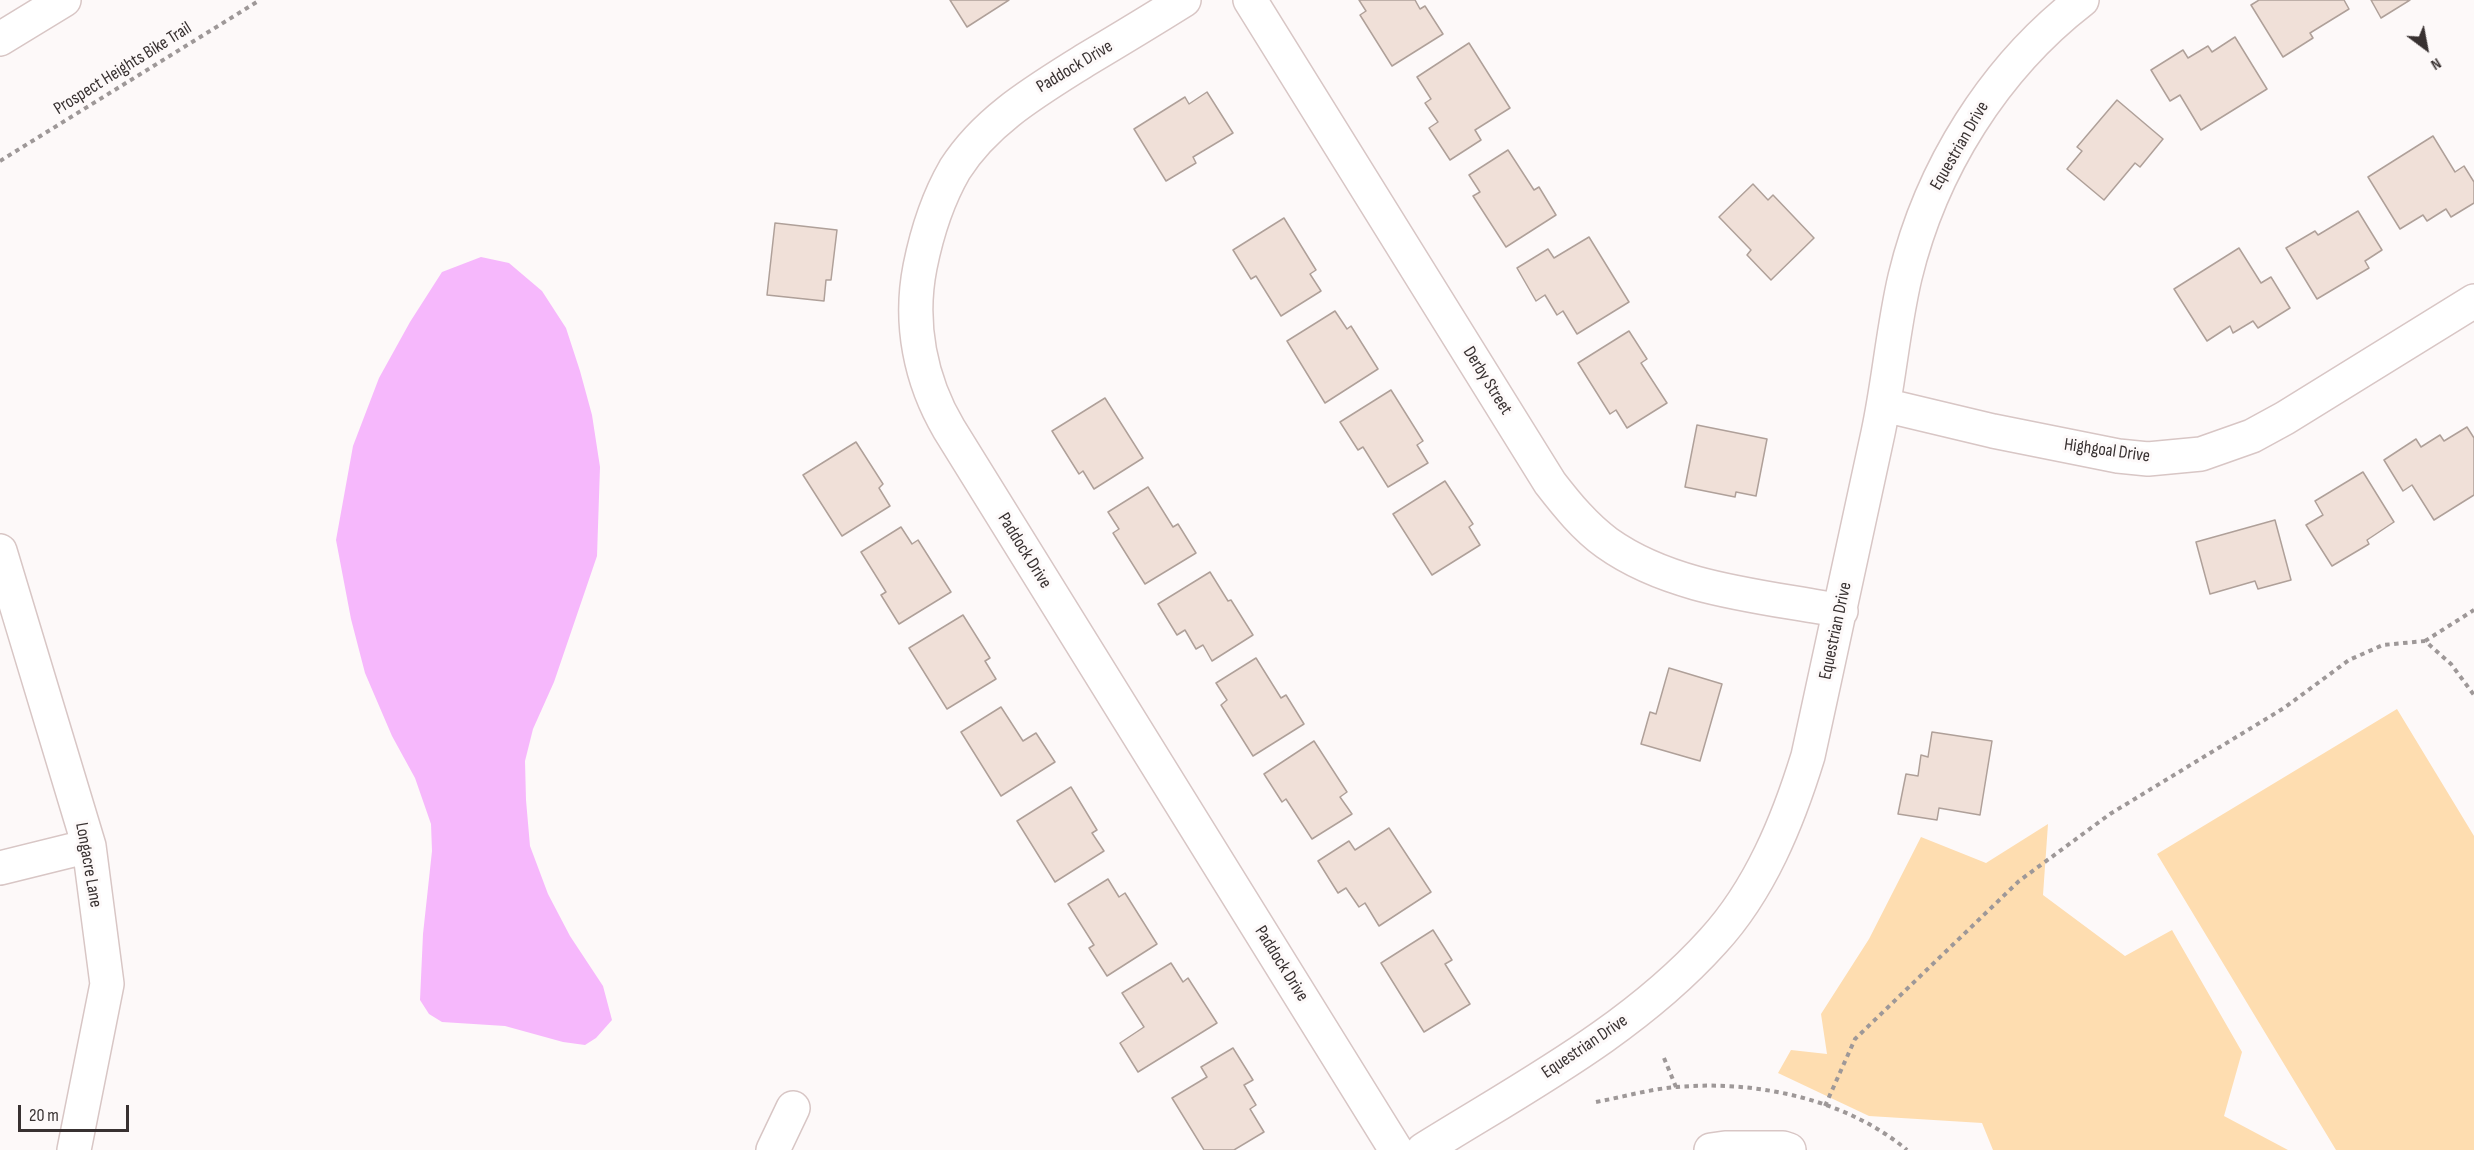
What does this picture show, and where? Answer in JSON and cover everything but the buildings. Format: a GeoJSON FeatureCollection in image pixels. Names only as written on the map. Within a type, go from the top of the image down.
{"type":"FeatureCollection","features":[{"type":"Feature","properties":{"kind":"street"},"geometry":{"type":"LineString","coordinates":[[0,39],[64,0]]}},
{"type":"Feature","properties":{"kind":"street","name":"Paddock Drive"},"geometry":{"type":"LineString","coordinates":[[1184,0],[1027,96],[1000,117],[970,148],[955,169],[938,201],[926,236],[916,289],[919,352],[930,393],[949,429],[1396,1150]]}},
{"type":"Feature","properties":{"kind":"street","name":"Derby Street"},"geometry":{"type":"LineString","coordinates":[[1250,0],[1550,483],[1568,506],[1606,542],[1633,560],[1670,575],[1723,589],[1840,611]]}},
{"type":"Feature","properties":{"kind":"street","name":"Equestrian Drive"},"geometry":{"type":"LineString","coordinates":[[1424,1150],[1605,1036],[1654,999],[1715,940],[1744,899],[1769,856],[1793,803],[1808,756],[1884,405],[1905,278],[1915,240],[1935,188],[1953,150],[1986,101],[2018,60],[2082,0]]}},
{"type":"Feature","properties":{"kind":"street","name":"Highgoal Drive"},"geometry":{"type":"LineString","coordinates":[[1884,405],[1993,431],[2118,456],[2148,459],[2201,454],[2252,436],[2285,418],[2474,301]]}},
{"type":"Feature","properties":{"kind":"street","name":"Longacre Lane"},"geometry":{"type":"LineString","coordinates":[[0,551],[89,846],[107,984],[74,1150]]}},
{"type":"Feature","properties":{"kind":"street"},"geometry":{"type":"LineString","coordinates":[[0,868],[89,846]]}},
{"type":"Feature","properties":{"kind":"street"},"geometry":{"type":"LineString","coordinates":[[773,1150],[794,1108]]}},
{"type":"Feature","properties":{"kind":"street"},"geometry":{"type":"LineString","coordinates":[[1712,1150],[1725,1148],[1783,1148],[1789,1150]]}},
{"type":"Feature","properties":{"kind":"path","name":"Prospect Heights Bike Trail"},"geometry":{"type":"LineString","coordinates":[[0,161],[260,0]]}},
{"type":"Feature","properties":{"kind":"path"},"geometry":{"type":"LineString","coordinates":[[1825,1106],[1855,1039],[2019,881],[2110,814],[2284,708],[2349,660],[2382,645],[2425,641],[2474,610]]}},
{"type":"Feature","properties":{"kind":"path"},"geometry":{"type":"LineString","coordinates":[[2425,641],[2451,664],[2474,695]]}},
{"type":"Feature","properties":{"kind":"path"},"geometry":{"type":"LineString","coordinates":[[1664,1058],[1676,1087]]}},
{"type":"Feature","properties":{"kind":"path"},"geometry":{"type":"LineString","coordinates":[[1596,1102],[1676,1087],[1728,1085],[1774,1091],[1862,1120],[1893,1138],[1907,1150]]}},
{"type":"Feature","properties":{"kind":"shaded area"},"geometry":{"type":"Polygon","coordinates":[[[481,257],[509,263],[542,291],[566,328],[592,415],[600,467],[597,556],[554,682],[533,729],[525,761],[530,846],[548,894],[570,936],[603,986],[612,1020],[596,1038],[585,1045],[563,1042],[505,1026],[442,1022],[429,1014],[420,1000],[423,934],[432,851],[431,824],[415,778],[392,736],[365,673],[351,619],[336,540],[353,446],[379,378],[410,322],[442,272],[481,257]]]}},
{"type":"Feature","properties":{"kind":"shaded area"},"geometry":{"type":"Polygon","coordinates":[[[2397,709],[2474,836],[2474,1150],[2336,1150],[2157,854],[2397,709]]]}},
{"type":"Feature","properties":{"kind":"shaded area"},"geometry":{"type":"Polygon","coordinates":[[[2048,824],[2043,895],[2125,956],[2172,930],[2242,1052],[2224,1116],[2288,1150],[1993,1150],[1982,1123],[1869,1116],[1778,1073],[1791,1050],[1827,1054],[1821,1014],[1869,939],[1921,837],[1986,863],[2048,824]]]}}]}
